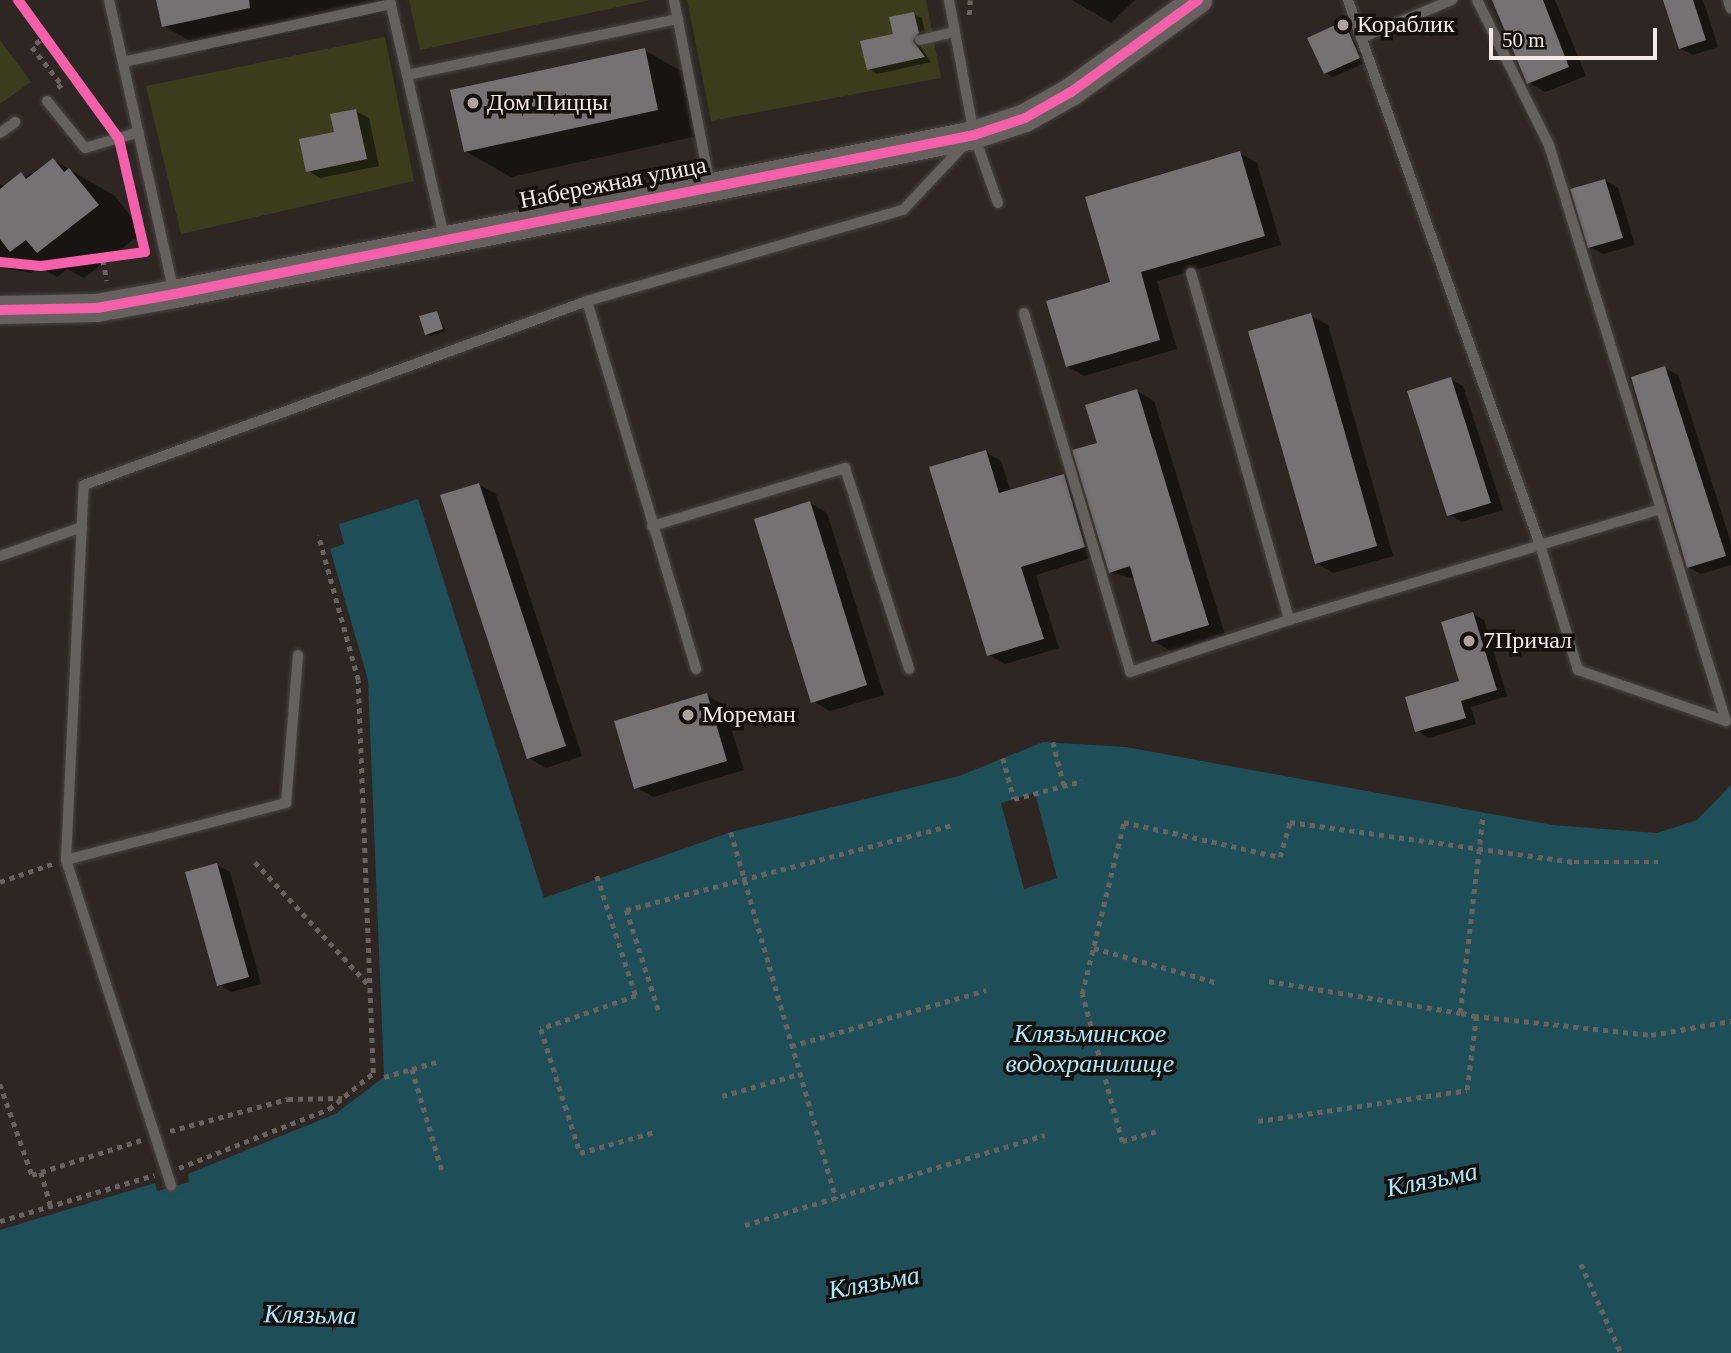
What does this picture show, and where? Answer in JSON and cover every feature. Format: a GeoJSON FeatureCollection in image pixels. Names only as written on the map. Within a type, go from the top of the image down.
{"type":"FeatureCollection","features":[{"type":"Feature","properties":{"kind":"street","name":"Набережная улица"},"geometry":{"type":"LineString","coordinates":[[0,310],[97,308],[175,294],[444,237],[974,135],[1025,118],[1071,92],[1198,0]]}},
{"type":"Feature","properties":{"kind":"lane"},"geometry":{"type":"LineString","coordinates":[[109,0],[175,294]]}},
{"type":"Feature","properties":{"kind":"lane"},"geometry":{"type":"LineString","coordinates":[[674,0],[710,185]]}},
{"type":"Feature","properties":{"kind":"lane"},"geometry":{"type":"LineString","coordinates":[[950,0],[974,135],[998,203]]}},
{"type":"Feature","properties":{"kind":"lane"},"geometry":{"type":"LineString","coordinates":[[1348,0],[1540,545],[1578,670],[1726,721],[1549,145],[1477,0]]}},
{"type":"Feature","properties":{"kind":"lane"},"geometry":{"type":"LineString","coordinates":[[1361,37],[1452,0]]}},
{"type":"Feature","properties":{"kind":"lane"},"geometry":{"type":"LineString","coordinates":[[1728,0],[1731,9]]}},
{"type":"Feature","properties":{"kind":"lane"},"geometry":{"type":"LineString","coordinates":[[123,62],[391,2],[444,237]]}},
{"type":"Feature","properties":{"kind":"lane"},"geometry":{"type":"LineString","coordinates":[[407,75],[678,19]]}},
{"type":"Feature","properties":{"kind":"lane"},"geometry":{"type":"LineString","coordinates":[[920,40],[955,32]]}},
{"type":"Feature","properties":{"kind":"lane"},"geometry":{"type":"LineString","coordinates":[[47,101],[85,148],[139,132]]}},
{"type":"Feature","properties":{"kind":"lane"},"geometry":{"type":"LineString","coordinates":[[0,132],[15,122]]}},
{"type":"Feature","properties":{"kind":"lane"},"geometry":{"type":"LineString","coordinates":[[171,1185],[66,860],[84,485],[587,302],[903,210],[974,135]]}},
{"type":"Feature","properties":{"kind":"lane"},"geometry":{"type":"LineString","coordinates":[[1191,273],[1289,620]]}},
{"type":"Feature","properties":{"kind":"lane"},"geometry":{"type":"LineString","coordinates":[[587,302],[696,669]]}},
{"type":"Feature","properties":{"kind":"lane"},"geometry":{"type":"LineString","coordinates":[[1024,313],[1130,672],[1289,620],[1661,509]]}},
{"type":"Feature","properties":{"kind":"lane"},"geometry":{"type":"LineString","coordinates":[[652,526],[845,468],[909,669]]}},
{"type":"Feature","properties":{"kind":"lane"},"geometry":{"type":"LineString","coordinates":[[0,556],[82,527]]}},
{"type":"Feature","properties":{"kind":"lane"},"geometry":{"type":"LineString","coordinates":[[66,860],[286,803],[298,655]]}},
{"type":"Feature","properties":{"kind":"path"},"geometry":{"type":"LineString","coordinates":[[48,35],[32,47],[62,85],[57,89]]}},
{"type":"Feature","properties":{"kind":"path"},"geometry":{"type":"LineString","coordinates":[[103,260],[107,281]]}},
{"type":"Feature","properties":{"kind":"path"},"geometry":{"type":"LineString","coordinates":[[0,1221],[227,1152],[343,1098],[373,1073],[358,680],[318,535]]}},
{"type":"Feature","properties":{"kind":"path"},"geometry":{"type":"LineString","coordinates":[[1053,742],[1064,785]]}},
{"type":"Feature","properties":{"kind":"path"},"geometry":{"type":"LineString","coordinates":[[1003,758],[1014,799],[1082,781]]}},
{"type":"Feature","properties":{"kind":"path"},"geometry":{"type":"LineString","coordinates":[[1460,1013],[1483,814]]}},
{"type":"Feature","properties":{"kind":"path"},"geometry":{"type":"LineString","coordinates":[[1156,1132],[1122,1142],[1083,994],[1124,822],[1280,857],[1290,822],[1479,851],[1574,862],[1658,862]]}},
{"type":"Feature","properties":{"kind":"path"},"geometry":{"type":"LineString","coordinates":[[658,1010],[626,911],[953,825]]}},
{"type":"Feature","properties":{"kind":"path"},"geometry":{"type":"LineString","coordinates":[[731,832],[836,1199]]}},
{"type":"Feature","properties":{"kind":"path"},"geometry":{"type":"LineString","coordinates":[[0,882],[66,860]]}},
{"type":"Feature","properties":{"kind":"path"},"geometry":{"type":"LineString","coordinates":[[255,862],[370,986]]}},
{"type":"Feature","properties":{"kind":"path"},"geometry":{"type":"LineString","coordinates":[[597,876],[636,996],[541,1029],[580,1153],[657,1131]]}},
{"type":"Feature","properties":{"kind":"path"},"geometry":{"type":"LineString","coordinates":[[1094,948],[1216,982]]}},
{"type":"Feature","properties":{"kind":"path"},"geometry":{"type":"LineString","coordinates":[[1269,981],[1476,1017],[1651,1035],[1731,1021]]}},
{"type":"Feature","properties":{"kind":"path"},"geometry":{"type":"LineString","coordinates":[[791,1046],[986,990]]}},
{"type":"Feature","properties":{"kind":"path"},"geometry":{"type":"LineString","coordinates":[[1258,1121],[1467,1090],[1476,1017]]}},
{"type":"Feature","properties":{"kind":"path"},"geometry":{"type":"LineString","coordinates":[[384,1077],[440,1061]]}},
{"type":"Feature","properties":{"kind":"path"},"geometry":{"type":"LineString","coordinates":[[412,1069],[442,1170]]}},
{"type":"Feature","properties":{"kind":"path"},"geometry":{"type":"LineString","coordinates":[[722,1096],[799,1074]]}},
{"type":"Feature","properties":{"kind":"path"},"geometry":{"type":"LineString","coordinates":[[0,1084],[32,1175],[288,1099],[343,1098]]}},
{"type":"Feature","properties":{"kind":"path"},"geometry":{"type":"LineString","coordinates":[[745,1225],[1045,1135]]}},
{"type":"Feature","properties":{"kind":"path"},"geometry":{"type":"LineString","coordinates":[[41,1172],[51,1206]]}},
{"type":"Feature","properties":{"kind":"path"},"geometry":{"type":"LineString","coordinates":[[1580,1264],[1621,1353]]}},
{"type":"Feature","properties":{"kind":"shaded area"},"geometry":{"type":"Polygon","coordinates":[[[409,0],[650,0],[420,50],[409,0]]]}},
{"type":"Feature","properties":{"kind":"shaded area"},"geometry":{"type":"Polygon","coordinates":[[[687,0],[926,0],[941,78],[711,121],[687,0]]]}},
{"type":"Feature","properties":{"kind":"shaded area"},"geometry":{"type":"Polygon","coordinates":[[[385,37],[414,181],[181,234],[146,86],[385,37]]]}},
{"type":"Feature","properties":{"kind":"shaded area"},"geometry":{"type":"Polygon","coordinates":[[[0,40],[31,82],[0,104],[0,40]]]}},
{"type":"Feature","properties":{"kind":"water","name":"Клязьминское водохранилище"},"geometry":{"type":"Polygon","coordinates":[[[418,499],[544,898],[731,832],[959,776],[1043,742],[1126,747],[1552,825],[1657,833],[1697,820],[1731,785],[1731,1353],[0,1353],[0,1230],[155,1183],[157,1191],[189,1182],[188,1174],[335,1114],[384,1077],[368,680],[330,549],[344,544],[339,524],[418,499]]]}},
{"type":"Feature","properties":{"kind":"pier"},"geometry":{"type":"Polygon","coordinates":[[[1035,793],[1057,878],[1024,889],[1001,803],[1035,793]]]}},
{"type":"Feature","properties":{"kind":"building"},"geometry":{"type":"Polygon","coordinates":[[[156,0],[249,0],[250,8],[162,27],[156,0]]]}},
{"type":"Feature","properties":{"kind":"building"},"geometry":{"type":"Polygon","coordinates":[[[1492,0],[1543,0],[1569,67],[1527,84],[1492,0]]]}},
{"type":"Feature","properties":{"kind":"building"},"geometry":{"type":"Polygon","coordinates":[[[1663,0],[1693,0],[1706,40],[1679,49],[1663,0]]]}},
{"type":"Feature","properties":{"kind":"building"},"geometry":{"type":"Polygon","coordinates":[[[914,12],[919,33],[913,41],[925,57],[867,70],[860,41],[893,34],[889,17],[914,12]]]}},
{"type":"Feature","properties":{"kind":"building"},"geometry":{"type":"Polygon","coordinates":[[[1344,21],[1360,58],[1324,74],[1307,38],[1344,21]]]}},
{"type":"Feature","properties":{"kind":"building"},"geometry":{"type":"Polygon","coordinates":[[[645,48],[658,110],[464,152],[450,90],[645,48]]]}},
{"type":"Feature","properties":{"kind":"building"},"geometry":{"type":"Polygon","coordinates":[[[356,109],[367,159],[306,172],[299,139],[334,132],[330,114],[356,109]]]}},
{"type":"Feature","properties":{"kind":"building"},"geometry":{"type":"Polygon","coordinates":[[[1240,151],[1265,236],[1141,272],[1160,340],[1066,367],[1046,301],[1110,282],[1085,197],[1240,151]]]}},
{"type":"Feature","properties":{"kind":"building"},"geometry":{"type":"Polygon","coordinates":[[[53,158],[64,172],[69,168],[99,205],[37,253],[26,240],[10,252],[0,239],[0,189],[21,172],[26,179],[53,158]]]}},
{"type":"Feature","properties":{"kind":"building"},"geometry":{"type":"Polygon","coordinates":[[[1605,179],[1623,238],[1588,248],[1570,189],[1605,179]]]}},
{"type":"Feature","properties":{"kind":"building"},"geometry":{"type":"Polygon","coordinates":[[[437,311],[443,329],[425,335],[419,316],[437,311]]]}},
{"type":"Feature","properties":{"kind":"building"},"geometry":{"type":"Polygon","coordinates":[[[1311,313],[1377,546],[1315,564],[1248,331],[1311,313]]]}},
{"type":"Feature","properties":{"kind":"building"},"geometry":{"type":"Polygon","coordinates":[[[1665,366],[1726,556],[1687,568],[1631,377],[1665,366]]]}},
{"type":"Feature","properties":{"kind":"building"},"geometry":{"type":"Polygon","coordinates":[[[1451,377],[1491,503],[1447,516],[1407,391],[1451,377]]]}},
{"type":"Feature","properties":{"kind":"building"},"geometry":{"type":"Polygon","coordinates":[[[1137,389],[1209,625],[1152,642],[1130,566],[1109,573],[1072,450],[1097,443],[1085,405],[1137,389]]]}},
{"type":"Feature","properties":{"kind":"building"},"geometry":{"type":"Polygon","coordinates":[[[986,450],[999,493],[1064,474],[1085,547],[1021,567],[1044,639],[987,656],[929,467],[986,450]]]}},
{"type":"Feature","properties":{"kind":"building"},"geometry":{"type":"Polygon","coordinates":[[[479,483],[566,746],[527,759],[440,495],[479,483]]]}},
{"type":"Feature","properties":{"kind":"building"},"geometry":{"type":"Polygon","coordinates":[[[810,501],[867,685],[811,703],[754,519],[810,501]]]}},
{"type":"Feature","properties":{"kind":"building"},"geometry":{"type":"Polygon","coordinates":[[[1473,612],[1497,690],[1461,701],[1466,718],[1415,732],[1405,697],[1459,681],[1441,622],[1473,612]]]}},
{"type":"Feature","properties":{"kind":"building"},"geometry":{"type":"Polygon","coordinates":[[[707,693],[727,761],[634,789],[614,721],[707,693]]]}},
{"type":"Feature","properties":{"kind":"building"},"geometry":{"type":"Polygon","coordinates":[[[217,863],[249,977],[217,986],[185,872],[217,863]]]}},
{"type":"Feature","properties":{"kind":"cycle path"},"geometry":{"type":"LineString","coordinates":[[0,262],[41,266],[145,252],[119,139],[18,0]]}},
{"type":"Feature","properties":{"kind":"cycle path"},"geometry":{"type":"LineString","coordinates":[[0,310],[97,308],[175,294],[974,135],[1025,118],[1071,92],[1198,0]]}},
{"type":"Feature","properties":{"kind":"place","name":"Кораблик"},"geometry":{"type":"Point","coordinates":[1343,25]}},
{"type":"Feature","properties":{"kind":"place","name":"Дом Пиццы"},"geometry":{"type":"Point","coordinates":[473,103]}},
{"type":"Feature","properties":{"kind":"place","name":"7Причал"},"geometry":{"type":"Point","coordinates":[1469,641]}},
{"type":"Feature","properties":{"kind":"place","name":"Мореман"},"geometry":{"type":"Point","coordinates":[688,715]}},
{"type":"Feature","properties":{"kind":"water label","name":"Клязьма"},"geometry":{"type":"Point","coordinates":[1432,1180]}},
{"type":"Feature","properties":{"kind":"water label","name":"Клязьма"},"geometry":{"type":"Point","coordinates":[874,1283]}},
{"type":"Feature","properties":{"kind":"water label","name":"Клязьма"},"geometry":{"type":"Point","coordinates":[310,1315]}}]}
